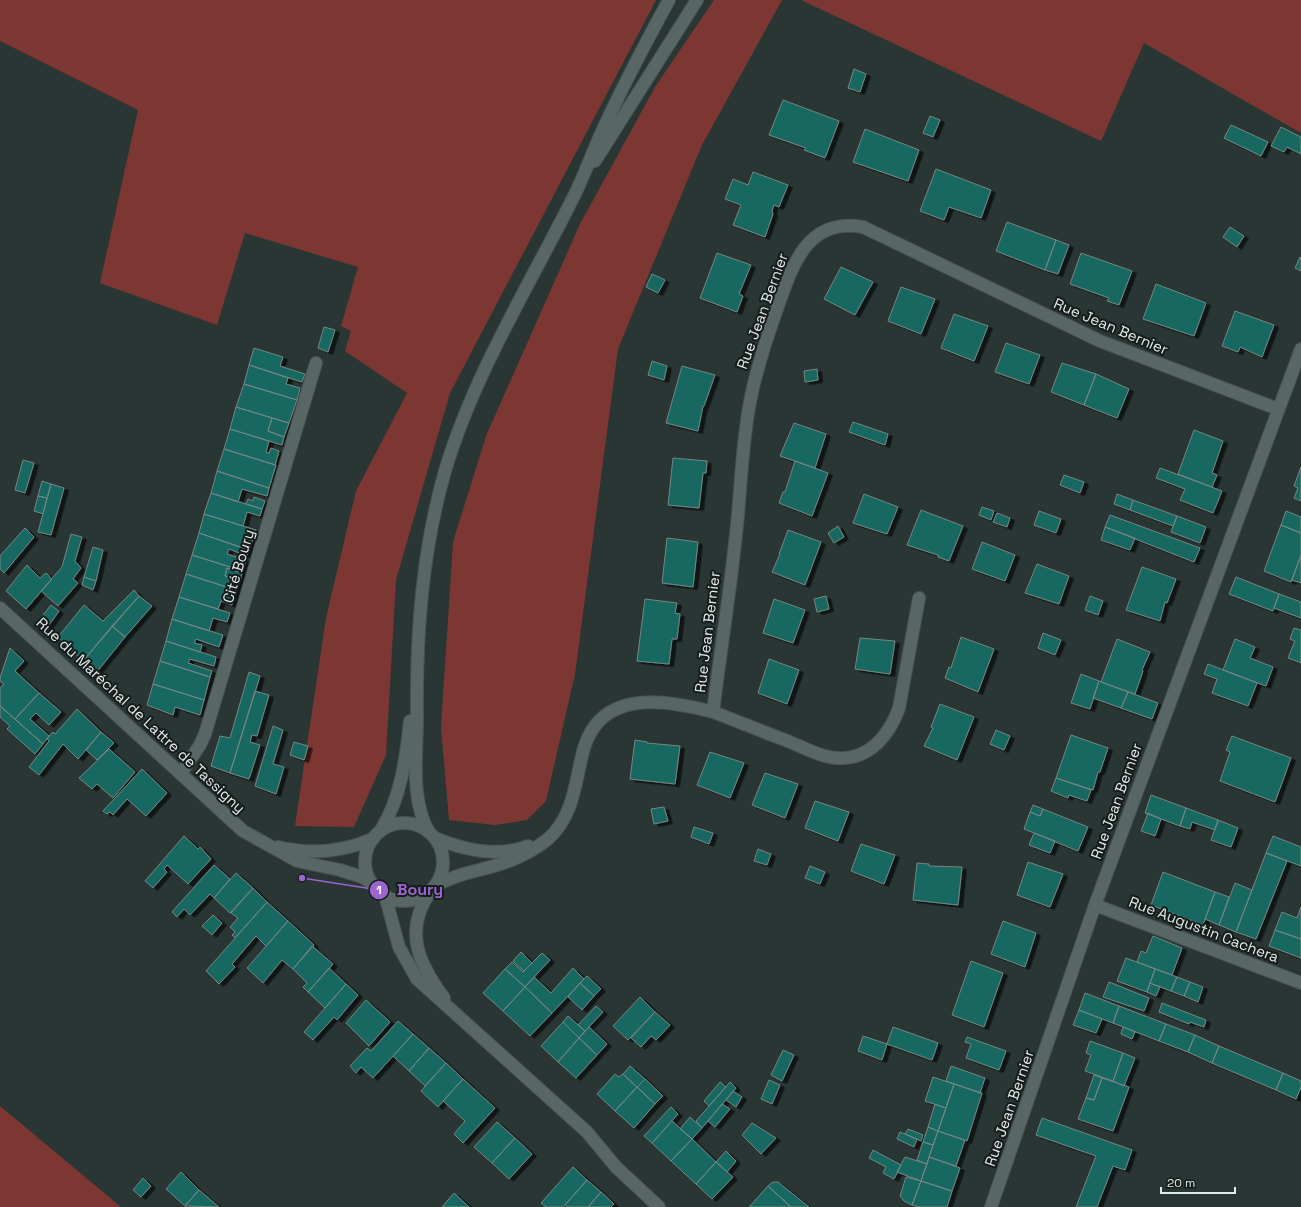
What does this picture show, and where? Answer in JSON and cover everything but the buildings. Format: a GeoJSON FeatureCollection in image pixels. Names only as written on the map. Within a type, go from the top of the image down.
{"type":"FeatureCollection","features":[{"type":"Feature","properties":{"kind":"street"},"geometry":{"type":"LineString","coordinates":[[454,1012],[428,975],[418,952],[417,920],[422,905],[442,871],[443,860],[441,848],[422,818],[417,784],[416,674],[420,596],[430,535],[446,469],[460,427],[481,378],[575,194],[604,126],[669,0]]}},
{"type":"Feature","properties":{"kind":"street"},"geometry":{"type":"LineString","coordinates":[[575,194],[697,0]]}},
{"type":"Feature","properties":{"kind":"street","name":"Rue Jean Bernier"},"geometry":{"type":"LineString","coordinates":[[713,712],[735,543],[747,422],[755,378],[760,358],[794,262],[808,243],[829,229],[841,225],[863,227],[1100,341],[1278,409]]}},
{"type":"Feature","properties":{"kind":"street","name":"Rue Jean Bernier"},"geometry":{"type":"LineString","coordinates":[[992,1207],[1095,905],[1301,349]]}},
{"type":"Feature","properties":{"kind":"street","name":"Cité Boury"},"geometry":{"type":"LineString","coordinates":[[181,773],[200,745],[205,734],[316,363]]}},
{"type":"Feature","properties":{"kind":"street","name":"Rue Jean Bernier"},"geometry":{"type":"LineString","coordinates":[[432,889],[458,875],[507,862],[548,839],[565,817],[571,805],[584,748],[593,729],[605,716],[627,704],[644,701],[672,703],[713,712],[825,756],[848,757],[871,749],[887,734],[899,708],[919,598]]}},
{"type":"Feature","properties":{"kind":"street","name":"Rue du Maréchal de Lattre de Tassigny"},"geometry":{"type":"LineString","coordinates":[[0,608],[232,821],[263,843],[305,864],[340,870],[362,877],[372,883]]}},
{"type":"Feature","properties":{"kind":"street"},"geometry":{"type":"LineString","coordinates":[[416,674],[402,775],[392,810],[368,849],[365,861],[367,872],[372,883],[385,896],[396,900],[408,901],[420,898],[432,889]]}},
{"type":"Feature","properties":{"kind":"street"},"geometry":{"type":"LineString","coordinates":[[377,834],[391,825],[403,823],[419,826],[432,835],[464,849],[498,852],[523,848],[548,839]]}},
{"type":"Feature","properties":{"kind":"street","name":"Rue du Maréchal de Lattre de Tassigny"},"geometry":{"type":"LineString","coordinates":[[263,843],[297,850],[328,852],[353,846],[377,834]]}},
{"type":"Feature","properties":{"kind":"street"},"geometry":{"type":"LineString","coordinates":[[385,896],[399,947],[410,970],[428,991],[454,1012],[587,1132],[616,1167],[659,1207]]}},
{"type":"Feature","properties":{"kind":"street","name":"Rue Augustin Cachera"},"geometry":{"type":"LineString","coordinates":[[1095,905],[1301,983]]}},
{"type":"Feature","properties":{"kind":"shaded area"},"geometry":{"type":"Polygon","coordinates":[[[0,0],[656,0],[450,393],[396,580],[386,755],[354,827],[295,826],[326,618],[356,491],[407,393],[345,351],[351,331],[341,326],[358,267],[245,233],[217,325],[100,283],[138,110],[0,41],[0,0]]]}},
{"type":"Feature","properties":{"kind":"shaded area"},"geometry":{"type":"Polygon","coordinates":[[[714,0],[782,0],[702,145],[618,349],[575,674],[546,801],[527,820],[495,825],[449,820],[441,727],[453,542],[486,436],[580,224],[655,87],[714,0]]]}},
{"type":"Feature","properties":{"kind":"shaded area"},"geometry":{"type":"Polygon","coordinates":[[[801,0],[1301,0],[1301,133],[1144,43],[1101,141],[801,0]]]}},
{"type":"Feature","properties":{"kind":"shaded area"},"geometry":{"type":"Polygon","coordinates":[[[0,1106],[121,1207],[0,1207],[0,1106]]]}},
{"type":"Feature","properties":{"kind":"place","name":"Boury"},"geometry":{"type":"Point","coordinates":[302,878]}}]}
